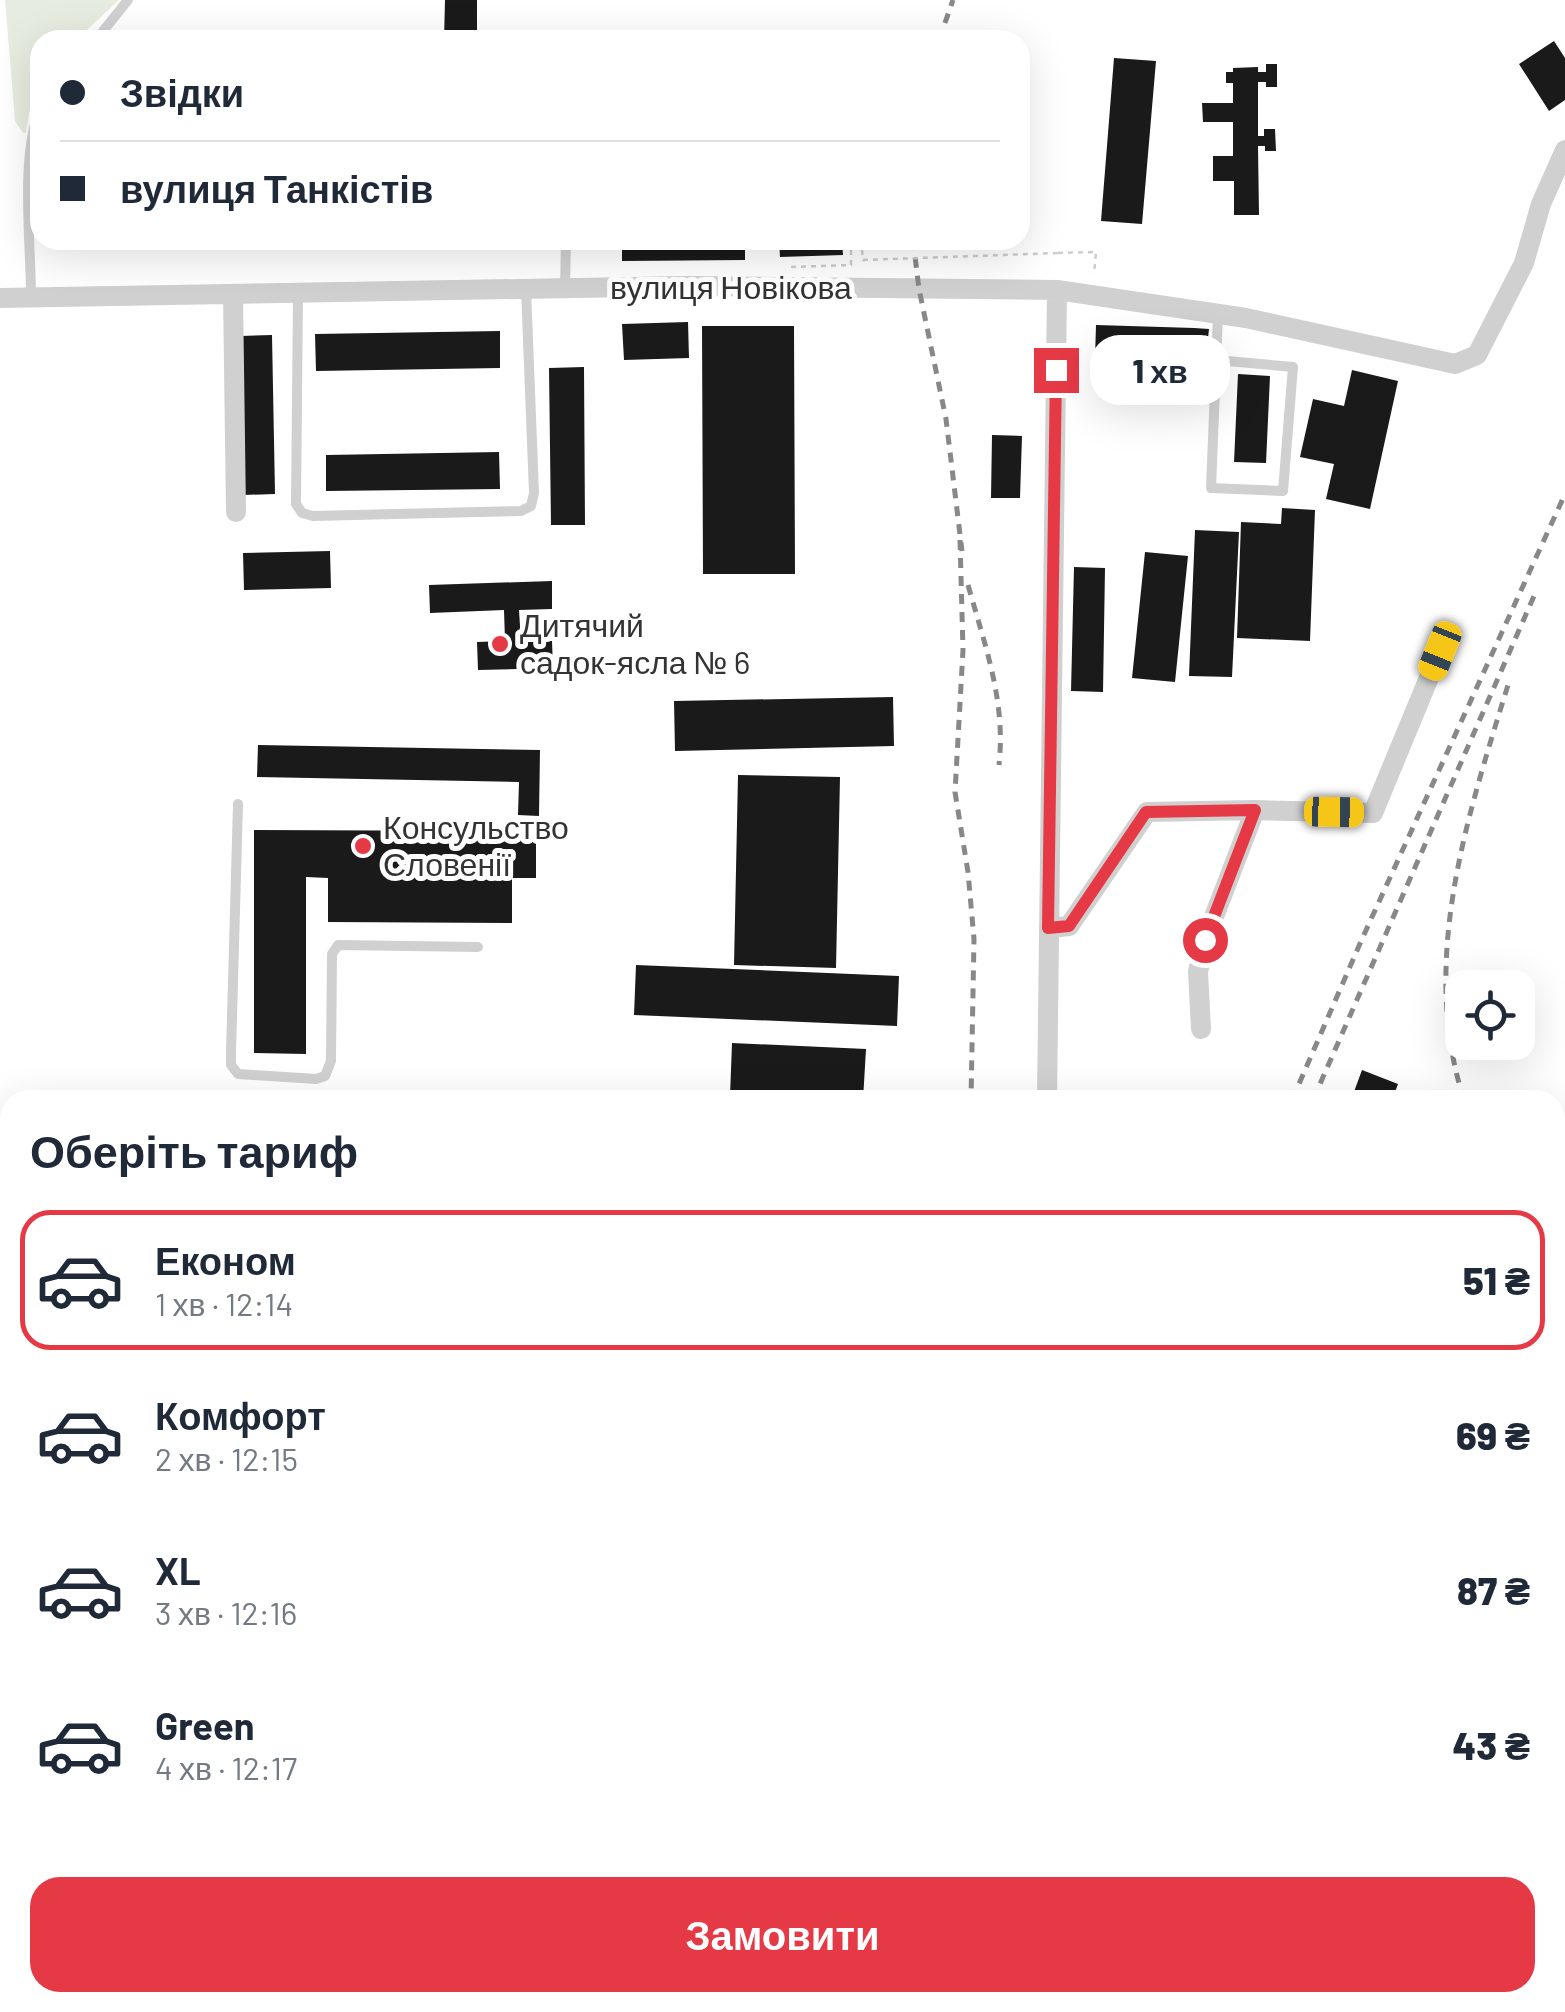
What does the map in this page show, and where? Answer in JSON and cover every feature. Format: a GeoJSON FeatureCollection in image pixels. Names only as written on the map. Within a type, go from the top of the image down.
{"type":"FeatureCollection","features":[{"type":"Feature","properties":{"kind":"street","name":"вулиця Новікова"},"geometry":{"type":"LineString","coordinates":[[0,298],[564,288],[1057,290],[1218,314],[1455,364],[1477,355],[1524,263],[1541,204],[1565,150]]}},
{"type":"Feature","properties":{"kind":"street"},"geometry":{"type":"LineString","coordinates":[[1047,1090],[1057,290]]}},
{"type":"Feature","properties":{"kind":"street"},"geometry":{"type":"LineString","coordinates":[[233,294],[236,512]]}},
{"type":"Feature","properties":{"kind":"street"},"geometry":{"type":"LineString","coordinates":[[1048,928],[1069,926],[1146,812],[1373,812],[1440,651]]}},
{"type":"Feature","properties":{"kind":"street"},"geometry":{"type":"LineString","coordinates":[[1201,1029],[1198,972],[1205,940],[1255,810]]}},
{"type":"Feature","properties":{"kind":"lane"},"geometry":{"type":"LineString","coordinates":[[104,30],[128,0]]}},
{"type":"Feature","properties":{"kind":"lane"},"geometry":{"type":"LineString","coordinates":[[31,250],[31,297]]}},
{"type":"Feature","properties":{"kind":"lane"},"geometry":{"type":"LineString","coordinates":[[564,288],[566,250]]}},
{"type":"Feature","properties":{"kind":"lane"},"geometry":{"type":"LineString","coordinates":[[298,292],[296,504],[302,513],[313,516],[520,511],[531,506],[534,493],[526,289]]}},
{"type":"Feature","properties":{"kind":"lane"},"geometry":{"type":"LineString","coordinates":[[1216,360],[1293,367],[1283,491],[1211,488],[1216,360],[1218,314]]}},
{"type":"Feature","properties":{"kind":"lane"},"geometry":{"type":"LineString","coordinates":[[238,804],[231,1052],[238,1074],[325,1076],[331,1061],[332,954],[338,945],[478,947]]}},
{"type":"Feature","properties":{"kind":"path"},"geometry":{"type":"LineString","coordinates":[[851,250],[851,265]]}},
{"type":"Feature","properties":{"kind":"path"},"geometry":{"type":"LineString","coordinates":[[862,250],[862,260],[1096,252],[1093,296]]}},
{"type":"Feature","properties":{"kind":"shaded area"},"geometry":{"type":"Polygon","coordinates":[[[5,0],[119,0],[87,30],[30,30],[30,110],[26,133],[15,121],[5,0]]]}},
{"type":"Feature","properties":{"kind":"building"},"geometry":{"type":"Polygon","coordinates":[[[445,0],[477,0],[477,30],[444,30],[445,0]]]}},
{"type":"Feature","properties":{"kind":"building"},"geometry":{"type":"Polygon","coordinates":[[[1554,41],[1565,58],[1565,100],[1549,111],[1519,64],[1554,41]]]}},
{"type":"Feature","properties":{"kind":"building"},"geometry":{"type":"Polygon","coordinates":[[[1114,58],[1156,61],[1142,224],[1101,221],[1114,58]]]}},
{"type":"Feature","properties":{"kind":"building"},"geometry":{"type":"Polygon","coordinates":[[[1266,64],[1277,64],[1277,87],[1258,82],[1258,136],[1264,136],[1264,129],[1275,129],[1276,151],[1258,146],[1259,215],[1234,215],[1234,181],[1213,181],[1213,156],[1233,156],[1233,122],[1203,122],[1202,103],[1233,103],[1233,83],[1226,83],[1226,72],[1258,67],[1258,72],[1266,72],[1266,64]]]}},
{"type":"Feature","properties":{"kind":"building"},"geometry":{"type":"Polygon","coordinates":[[[622,250],[745,250],[745,260],[622,261],[622,250]]]}},
{"type":"Feature","properties":{"kind":"building"},"geometry":{"type":"Polygon","coordinates":[[[780,250],[843,250],[843,255],[780,257],[780,250]]]}},
{"type":"Feature","properties":{"kind":"building"},"geometry":{"type":"Polygon","coordinates":[[[688,322],[689,358],[624,360],[622,324],[688,322]]]}},
{"type":"Feature","properties":{"kind":"building"},"geometry":{"type":"Polygon","coordinates":[[[1096,325],[1209,329],[1208,338],[1194,338],[1193,361],[1095,358],[1096,325]]]}},
{"type":"Feature","properties":{"kind":"building"},"geometry":{"type":"Polygon","coordinates":[[[702,326],[794,326],[795,574],[703,574],[702,326]]]}},
{"type":"Feature","properties":{"kind":"building"},"geometry":{"type":"Polygon","coordinates":[[[500,331],[500,368],[316,371],[315,334],[500,331]]]}},
{"type":"Feature","properties":{"kind":"building"},"geometry":{"type":"Polygon","coordinates":[[[272,335],[275,494],[243,495],[240,336],[272,335]]]}},
{"type":"Feature","properties":{"kind":"building"},"geometry":{"type":"Polygon","coordinates":[[[584,367],[585,525],[551,525],[549,368],[584,367]]]}},
{"type":"Feature","properties":{"kind":"building"},"geometry":{"type":"Polygon","coordinates":[[[1352,370],[1398,381],[1370,509],[1326,499],[1334,464],[1300,457],[1313,399],[1344,406],[1352,370]]]}},
{"type":"Feature","properties":{"kind":"building"},"geometry":{"type":"Polygon","coordinates":[[[1238,374],[1270,376],[1266,463],[1234,462],[1238,374]]]}},
{"type":"Feature","properties":{"kind":"building"},"geometry":{"type":"Polygon","coordinates":[[[992,435],[1022,436],[1020,498],[991,498],[992,435]]]}},
{"type":"Feature","properties":{"kind":"building"},"geometry":{"type":"Polygon","coordinates":[[[499,452],[500,489],[326,491],[326,455],[499,452]]]}},
{"type":"Feature","properties":{"kind":"building"},"geometry":{"type":"Polygon","coordinates":[[[1282,508],[1315,510],[1310,641],[1237,638],[1241,522],[1281,524],[1282,508]]]}},
{"type":"Feature","properties":{"kind":"building"},"geometry":{"type":"Polygon","coordinates":[[[1195,530],[1239,532],[1232,677],[1189,676],[1195,530]]]}},
{"type":"Feature","properties":{"kind":"building"},"geometry":{"type":"Polygon","coordinates":[[[330,551],[331,588],[244,590],[243,553],[330,551]]]}},
{"type":"Feature","properties":{"kind":"building"},"geometry":{"type":"Polygon","coordinates":[[[1145,552],[1188,556],[1175,682],[1132,678],[1145,552]]]}},
{"type":"Feature","properties":{"kind":"building"},"geometry":{"type":"Polygon","coordinates":[[[1074,567],[1105,568],[1103,692],[1071,691],[1074,567]]]}},
{"type":"Feature","properties":{"kind":"building"},"geometry":{"type":"Polygon","coordinates":[[[552,581],[552,609],[519,610],[521,642],[552,641],[553,668],[478,670],[477,642],[505,641],[504,610],[430,613],[429,585],[552,581]]]}},
{"type":"Feature","properties":{"kind":"building"},"geometry":{"type":"Polygon","coordinates":[[[893,697],[894,746],[675,751],[674,701],[893,697]]]}},
{"type":"Feature","properties":{"kind":"building"},"geometry":{"type":"Polygon","coordinates":[[[258,745],[540,750],[539,816],[518,815],[519,782],[257,777],[258,745]]]}},
{"type":"Feature","properties":{"kind":"building"},"geometry":{"type":"Polygon","coordinates":[[[738,775],[840,777],[836,968],[734,965],[738,775]]]}},
{"type":"Feature","properties":{"kind":"building"},"geometry":{"type":"Polygon","coordinates":[[[254,830],[536,831],[536,878],[512,878],[512,923],[328,922],[328,878],[306,877],[306,1054],[254,1053],[254,830]]]}},
{"type":"Feature","properties":{"kind":"building"},"geometry":{"type":"Polygon","coordinates":[[[636,965],[899,976],[897,1026],[634,1015],[636,965]]]}},
{"type":"Feature","properties":{"kind":"building"},"geometry":{"type":"Polygon","coordinates":[[[732,1043],[866,1049],[864,1090],[730,1090],[732,1043]]]}},
{"type":"Feature","properties":{"kind":"building"},"geometry":{"type":"Polygon","coordinates":[[[1362,1070],[1398,1084],[1396,1090],[1355,1090],[1362,1070]]]}},
{"type":"Feature","properties":{"kind":"railway"},"geometry":{"type":"LineString","coordinates":[[942,30],[953,0]]}},
{"type":"Feature","properties":{"kind":"railway"},"geometry":{"type":"LineString","coordinates":[[914,250],[946,419],[962,551]]}},
{"type":"Feature","properties":{"kind":"railway"},"geometry":{"type":"LineString","coordinates":[[1296,1090],[1565,494]]}},
{"type":"Feature","properties":{"kind":"railway"},"geometry":{"type":"LineString","coordinates":[[960,540],[963,650],[955,792],[974,939],[971,1090]]}},
{"type":"Feature","properties":{"kind":"railway"},"geometry":{"type":"LineString","coordinates":[[968,585],[997,696],[999,765]]}},
{"type":"Feature","properties":{"kind":"railway"},"geometry":{"type":"LineString","coordinates":[[1317,1090],[1534,596]]}},
{"type":"Feature","properties":{"kind":"railway"},"geometry":{"type":"LineString","coordinates":[[1462,1090],[1451,1048],[1447,943],[1464,838],[1508,685]]}},
{"type":"Feature","properties":{"kind":"place","name":"Дитячий садок-ясла № 6"},"geometry":{"type":"Point","coordinates":[500,644]}},
{"type":"Feature","properties":{"kind":"place","name":"Консульство Словенії"},"geometry":{"type":"Point","coordinates":[363,846]}},
{"type":"Feature","properties":{"kind":"route"},"geometry":{"type":"LineString","coordinates":[[1056,370],[1048,928],[1069,926],[1146,812],[1255,810],[1205,940]]}}]}
